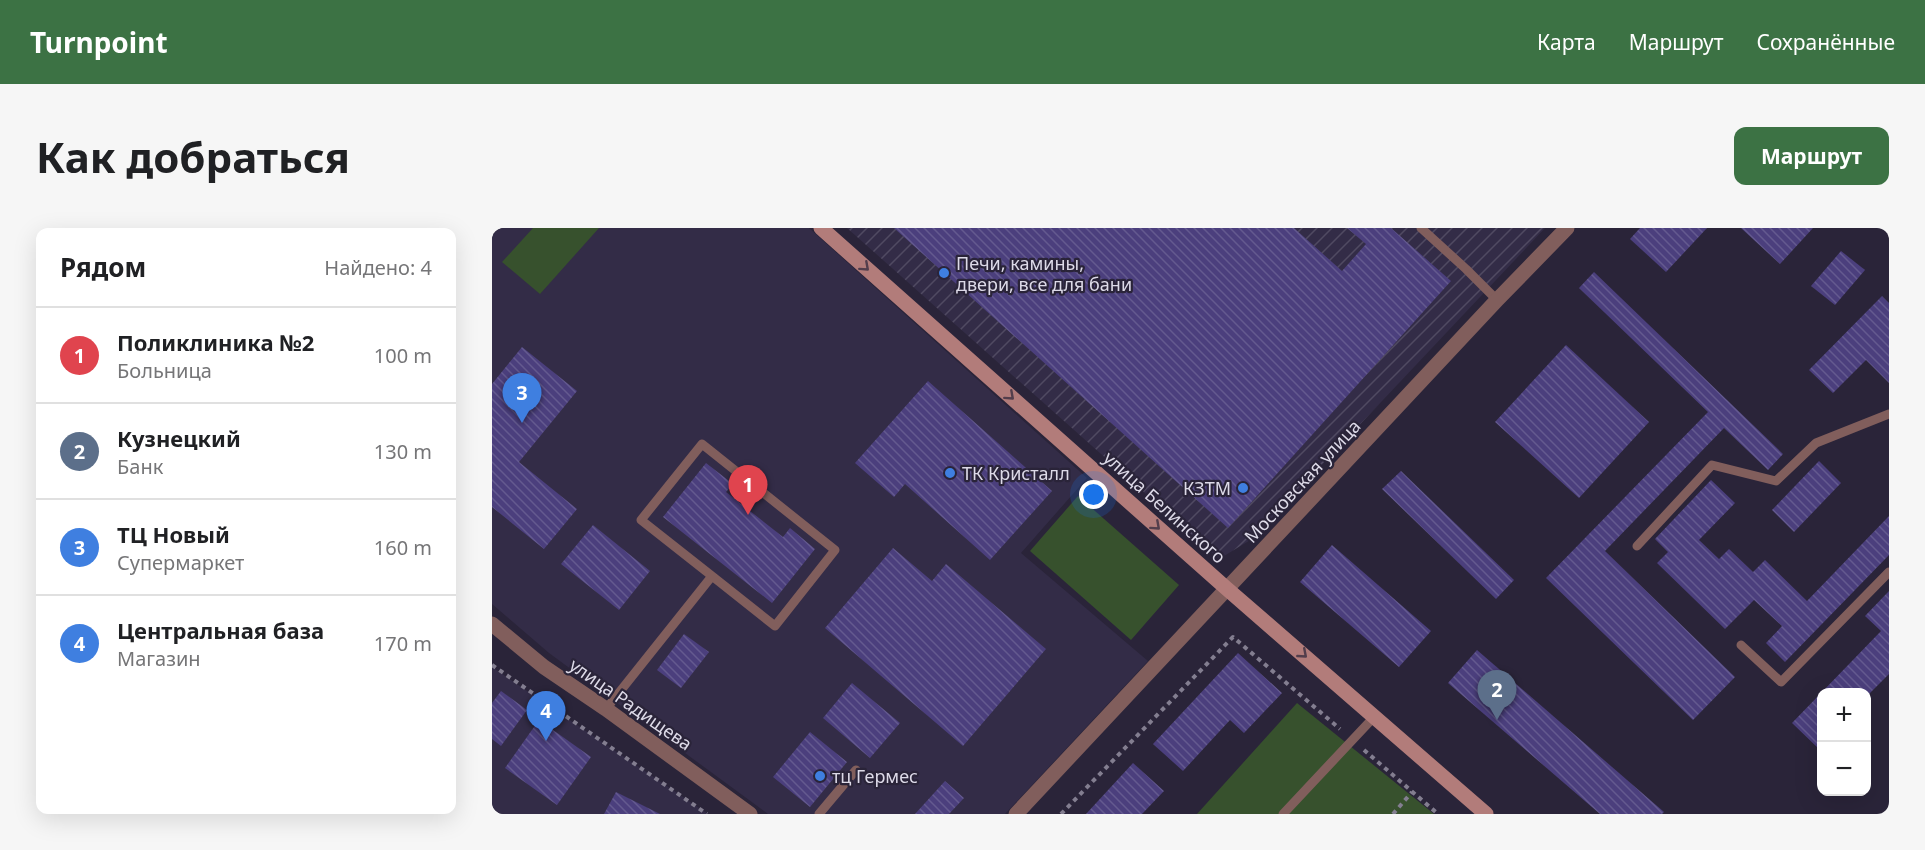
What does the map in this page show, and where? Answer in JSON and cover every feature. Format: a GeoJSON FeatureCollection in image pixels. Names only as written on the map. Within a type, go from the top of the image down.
{"type":"FeatureCollection","features":[{"type":"Feature","properties":{"kind":"street","name":"улица Белинского"},"geometry":{"type":"LineString","coordinates":[[821,228],[1226,588],[1486,814]]}},
{"type":"Feature","properties":{"kind":"street","name":"Московская улица"},"geometry":{"type":"LineString","coordinates":[[1016,814],[1497,300],[1568,228]]}},
{"type":"Feature","properties":{"kind":"street","name":"улица Радищева"},"geometry":{"type":"LineString","coordinates":[[492,624],[544,667],[606,709],[750,814]]}},
{"type":"Feature","properties":{"kind":"lane"},"geometry":{"type":"LineString","coordinates":[[1421,228],[1497,300]]}},
{"type":"Feature","properties":{"kind":"lane"},"geometry":{"type":"LineString","coordinates":[[1637,546],[1712,465],[1776,481],[1815,443],[1889,414]]}},
{"type":"Feature","properties":{"kind":"lane"},"geometry":{"type":"LineString","coordinates":[[702,444],[835,550],[775,626],[712,576],[641,520],[702,444]]}},
{"type":"Feature","properties":{"kind":"lane"},"geometry":{"type":"LineString","coordinates":[[1741,645],[1780,682],[1889,572]]}},
{"type":"Feature","properties":{"kind":"lane"},"geometry":{"type":"LineString","coordinates":[[606,709],[712,576]]}},
{"type":"Feature","properties":{"kind":"lane"},"geometry":{"type":"LineString","coordinates":[[1283,814],[1374,717]]}},
{"type":"Feature","properties":{"kind":"lane"},"geometry":{"type":"LineString","coordinates":[[819,814],[856,770]]}},
{"type":"Feature","properties":{"kind":"path"},"geometry":{"type":"LineString","coordinates":[[1061,814],[1233,637],[1436,813]]}},
{"type":"Feature","properties":{"kind":"path"},"geometry":{"type":"LineString","coordinates":[[492,665],[707,814]]}},
{"type":"Feature","properties":{"kind":"path"},"geometry":{"type":"LineString","coordinates":[[1393,814],[1412,792]]}},
{"type":"Feature","properties":{"kind":"shaded area"},"geometry":{"type":"Polygon","coordinates":[[[492,228],[809,228],[1087,478],[1021,553],[1148,661],[1005,814],[768,814],[549,653],[492,604],[492,228]]]}},
{"type":"Feature","properties":{"kind":"shaded area"},"geometry":{"type":"Polygon","coordinates":[[[847,228],[1545,228],[1252,539],[1219,559],[847,228]]]}},
{"type":"Feature","properties":{"kind":"shaded area"},"geometry":{"type":"Polygon","coordinates":[[[492,667],[708,814],[492,814],[492,667]]]}},
{"type":"Feature","properties":{"kind":"green space"},"geometry":{"type":"Polygon","coordinates":[[[533,228],[599,228],[540,294],[502,262],[533,228]]]}},
{"type":"Feature","properties":{"kind":"green space"},"geometry":{"type":"Polygon","coordinates":[[[1078,496],[1179,585],[1131,640],[1030,551],[1078,496]]]}},
{"type":"Feature","properties":{"kind":"green space"},"geometry":{"type":"Polygon","coordinates":[[[1297,703],[1434,814],[1197,814],[1297,703]]]}},
{"type":"Feature","properties":{"kind":"building"},"geometry":{"type":"Polygon","coordinates":[[[894,228],[1294,228],[1342,271],[1366,244],[1347,228],[1391,228],[1451,281],[1228,528],[894,228]]]}},
{"type":"Feature","properties":{"kind":"building"},"geometry":{"type":"Polygon","coordinates":[[[1640,228],[1707,228],[1666,272],[1630,239],[1640,228]]]}},
{"type":"Feature","properties":{"kind":"building"},"geometry":{"type":"Polygon","coordinates":[[[1741,228],[1813,228],[1780,264],[1741,228]]]}},
{"type":"Feature","properties":{"kind":"building"},"geometry":{"type":"Polygon","coordinates":[[[1841,251],[1865,270],[1835,305],[1811,286],[1841,251]]]}},
{"type":"Feature","properties":{"kind":"building"},"geometry":{"type":"Polygon","coordinates":[[[1594,272],[1783,454],[1768,470],[1724,428],[1605,551],[1735,677],[1693,720],[1546,578],[1708,412],[1579,288],[1594,272]]]}},
{"type":"Feature","properties":{"kind":"building"},"geometry":{"type":"Polygon","coordinates":[[[1882,296],[1889,303],[1889,383],[1866,360],[1833,393],[1809,370],[1882,296]]]}},
{"type":"Feature","properties":{"kind":"building"},"geometry":{"type":"Polygon","coordinates":[[[1566,345],[1649,422],[1579,498],[1495,422],[1566,345]]]}},
{"type":"Feature","properties":{"kind":"building"},"geometry":{"type":"Polygon","coordinates":[[[522,347],[577,391],[519,462],[577,509],[544,549],[492,507],[492,384],[522,347]]]}},
{"type":"Feature","properties":{"kind":"building","name":"ТК Кристалл"},"geometry":{"type":"Polygon","coordinates":[[[928,381],[1052,491],[990,560],[905,484],[894,497],[855,463],[928,381]]]}},
{"type":"Feature","properties":{"kind":"building"},"geometry":{"type":"Polygon","coordinates":[[[1819,461],[1841,483],[1794,532],[1772,510],[1819,461]]]}},
{"type":"Feature","properties":{"kind":"building"},"geometry":{"type":"Polygon","coordinates":[[[706,463],[733,484],[726,492],[783,537],[790,528],[815,549],[772,603],[663,517],[706,463]]]}},
{"type":"Feature","properties":{"kind":"building"},"geometry":{"type":"Polygon","coordinates":[[[1401,471],[1514,580],[1496,599],[1382,489],[1401,471]]]}},
{"type":"Feature","properties":{"kind":"building"},"geometry":{"type":"Polygon","coordinates":[[[1711,480],[1735,503],[1699,540],[1719,559],[1729,549],[1753,572],[1765,560],[1807,601],[1889,516],[1889,555],[1785,662],[1766,643],[1782,626],[1754,600],[1725,629],[1657,563],[1668,552],[1655,539],[1711,480]]]}},
{"type":"Feature","properties":{"kind":"building"},"geometry":{"type":"Polygon","coordinates":[[[593,525],[650,571],[619,610],[561,564],[593,525]]]}},
{"type":"Feature","properties":{"kind":"building"},"geometry":{"type":"Polygon","coordinates":[[[1332,545],[1431,631],[1399,667],[1300,582],[1332,545]]]}},
{"type":"Feature","properties":{"kind":"building"},"geometry":{"type":"Polygon","coordinates":[[[893,548],[932,581],[946,564],[1046,649],[963,746],[825,628],[893,548]]]}},
{"type":"Feature","properties":{"kind":"building"},"geometry":{"type":"Polygon","coordinates":[[[1889,591],[1889,674],[1871,692],[1871,688],[1826,688],[1881,631],[1865,616],[1889,591]]]}},
{"type":"Feature","properties":{"kind":"building"},"geometry":{"type":"Polygon","coordinates":[[[684,634],[709,652],[681,688],[657,670],[684,634]]]}},
{"type":"Feature","properties":{"kind":"building"},"geometry":{"type":"Polygon","coordinates":[[[1477,650],[1664,812],[1662,814],[1600,814],[1448,683],[1477,650]]]}},
{"type":"Feature","properties":{"kind":"building"},"geometry":{"type":"Polygon","coordinates":[[[1238,653],[1282,693],[1244,733],[1230,720],[1183,771],[1153,744],[1238,653]]]}},
{"type":"Feature","properties":{"kind":"building"},"geometry":{"type":"Polygon","coordinates":[[[852,683],[900,723],[870,758],[823,718],[852,683]]]}},
{"type":"Feature","properties":{"kind":"building"},"geometry":{"type":"Polygon","coordinates":[[[501,691],[527,710],[501,746],[492,739],[492,703],[501,691]]]}},
{"type":"Feature","properties":{"kind":"building"},"geometry":{"type":"Polygon","coordinates":[[[1817,697],[1817,747],[1792,723],[1817,697]]]}},
{"type":"Feature","properties":{"kind":"building"},"geometry":{"type":"Polygon","coordinates":[[[539,720],[591,757],[557,805],[505,768],[539,720]]]}},
{"type":"Feature","properties":{"kind":"building"},"geometry":{"type":"Polygon","coordinates":[[[810,732],[847,762],[810,807],[773,777],[810,732]]]}},
{"type":"Feature","properties":{"kind":"building"},"geometry":{"type":"Polygon","coordinates":[[[1133,763],[1164,791],[1142,814],[1086,814],[1133,763]]]}},
{"type":"Feature","properties":{"kind":"building"},"geometry":{"type":"Polygon","coordinates":[[[945,781],[964,798],[949,814],[915,814],[945,781]]]}},
{"type":"Feature","properties":{"kind":"building"},"geometry":{"type":"Polygon","coordinates":[[[616,792],[660,814],[604,814],[616,792]]]}},
{"type":"Feature","properties":{"kind":"place","name":"Печи, камины, двери, все для бани"},"geometry":{"type":"Point","coordinates":[944,273]}},
{"type":"Feature","properties":{"kind":"place","name":"ТЦ Новый"},"geometry":{"type":"Point","coordinates":[522,423]}},
{"type":"Feature","properties":{"kind":"place","name":"ТК Кристалл"},"geometry":{"type":"Point","coordinates":[950,473]}},
{"type":"Feature","properties":{"kind":"place","name":"КЗТМ"},"geometry":{"type":"Point","coordinates":[1243,488]}},
{"type":"Feature","properties":{"kind":"place","name":"Поликлиника №2"},"geometry":{"type":"Point","coordinates":[748,515]}},
{"type":"Feature","properties":{"kind":"place","name":"Кузнецкий"},"geometry":{"type":"Point","coordinates":[1497,720]}},
{"type":"Feature","properties":{"kind":"place","name":"Центральная база"},"geometry":{"type":"Point","coordinates":[546,741]}},
{"type":"Feature","properties":{"kind":"place","name":"тц Гермес"},"geometry":{"type":"Point","coordinates":[820,776]}}]}
